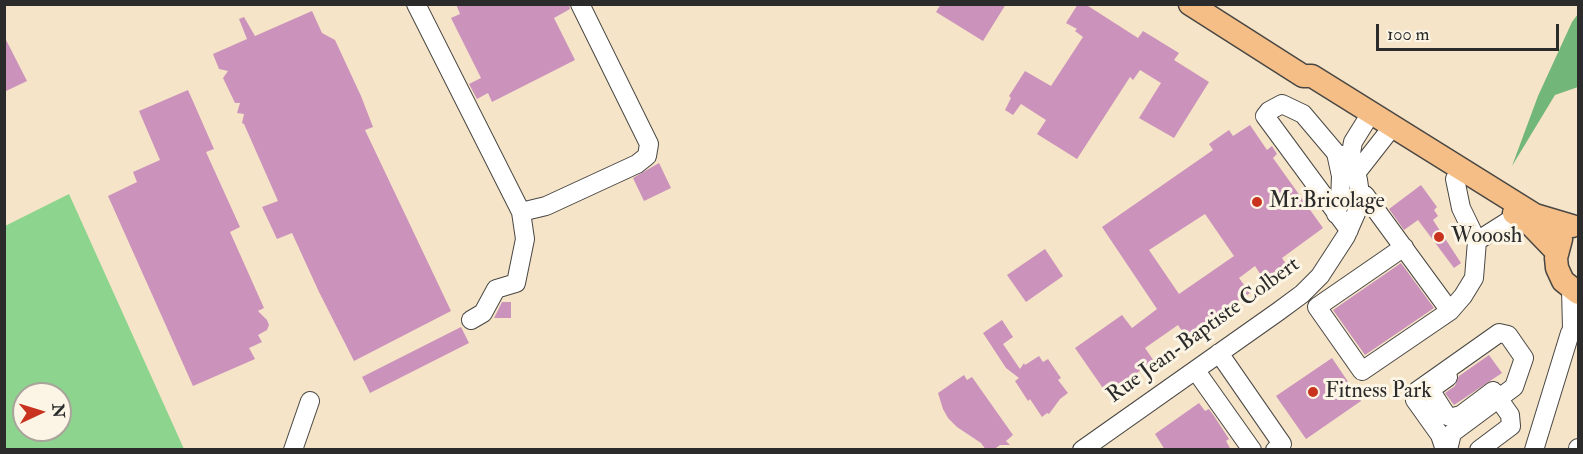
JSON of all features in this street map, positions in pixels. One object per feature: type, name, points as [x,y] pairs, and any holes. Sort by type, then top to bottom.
[{"type":"main road","points":[[1190,4],[1303,76],[1312,76],[1368,118],[1535,215],[1575,224]]},
{"type":"main road","points":[[1390,131],[1455,179],[1518,215],[1557,252]]},
{"type":"main road","points":[[1575,224],[1563,235],[1557,252],[1557,268],[1563,280],[1575,290]]},
{"type":"street","points":[[416,4],[521,212],[525,239],[516,283],[496,289],[483,313],[471,320]]},
{"type":"street","points":[[521,212],[546,206],[637,164],[647,156],[649,144],[580,4]]},
{"type":"street","points":[[1348,162],[1303,114],[1282,104],[1265,116],[1349,230]]},
{"type":"street","name":"Rue Jean-Baptiste Colbert","points":[[1082,450],[1302,294],[1320,276],[1349,230],[1357,211],[1360,194],[1348,162],[1353,142],[1368,118]]},
{"type":"street","points":[[1335,214],[1340,202],[1341,176],[1348,162],[1390,131]]},
{"type":"street","points":[[1404,247],[1317,307],[1362,371],[1450,311],[1474,278],[1477,241],[1461,208],[1455,179]]},
{"type":"street","points":[[1360,194],[1365,195],[1450,311]]},
{"type":"street","points":[[1477,241],[1518,215]]},
{"type":"street","points":[[1534,450],[1575,325],[1575,290]]},
{"type":"street","points":[[1499,333],[1508,335],[1524,358],[1514,387],[1452,433],[1446,450],[1440,435],[1415,400],[1417,391],[1499,333]]},
{"type":"street","points":[[1479,450],[1511,426],[1510,415],[1493,391],[1461,415],[1454,417],[1447,416],[1433,394],[1434,387],[1496,344],[1505,341],[1522,366]]},
{"type":"street","points":[[1219,353],[1282,444],[1275,450]]},
{"type":"street","points":[[1196,371],[1252,450]]},
{"type":"street","points":[[1219,404],[1242,387]]},
{"type":"street","points":[[293,450],[310,401]]},
{"type":"green space","points":[[1578,14],[1578,87],[1555,95],[1512,166],[1538,96],[1572,22]]},
{"type":"green space","points":[[69,194],[184,449],[5,449],[5,226]]},
{"type":"building","points":[[456,4],[569,4],[570,9],[554,18],[575,60],[492,102],[488,93],[477,99],[469,84],[481,78],[451,18],[460,14]]},
{"type":"building","points":[[941,4],[1006,4],[983,41],[936,12]]},
{"type":"building","points":[[1078,4],[1085,4],[1138,38],[1143,31],[1179,53],[1174,60],[1209,82],[1174,138],[1139,118],[1161,83],[1140,70],[1133,80],[1130,77],[1077,159],[1037,134],[1046,120],[1021,104],[1013,115],[1005,110],[1011,98],[1009,96],[1025,71],[1051,86],[1083,37],[1075,31],[1077,29],[1066,23]]},
{"type":"building","points":[[312,11],[322,33],[335,40],[361,96],[373,127],[365,130],[451,311],[354,361],[292,233],[277,239],[262,207],[278,201],[242,123],[244,114],[237,113],[240,103],[235,103],[223,78],[228,71],[219,69],[213,54],[247,39],[239,19],[244,17],[255,36]]},
{"type":"building","points":[[4,36],[27,81],[4,92]]},
{"type":"building","points":[[188,90],[214,149],[206,152],[240,227],[230,232],[264,308],[258,311],[269,325],[267,330],[258,335],[262,342],[249,348],[255,359],[193,386],[108,196],[137,182],[133,172],[160,160],[139,111]]},
{"type":"building","points":[[1250,125],[1267,150],[1272,146],[1277,154],[1273,158],[1323,228],[1282,258],[1286,264],[1264,280],[1255,266],[1239,278],[1250,293],[1186,337],[1178,325],[1145,348],[1154,361],[1107,394],[1075,348],[1122,315],[1132,328],[1157,309],[1102,227],[1213,150],[1209,144],[1229,130],[1233,136]],"holes":[[[1205,214],[1234,256],[1179,294],[1149,250]]]},
{"type":"building","points":[[659,163],[671,188],[644,201],[633,178]]},
{"type":"building","points":[[1421,185],[1437,207],[1434,210],[1438,216],[1433,220],[1461,263],[1454,268],[1418,220],[1404,230],[1389,209]]},
{"type":"building","points":[[1045,249],[1063,276],[1026,302],[1007,275]]},
{"type":"building","points":[[1401,263],[1434,308],[1365,355],[1333,310]]},
{"type":"building","points":[[502,302],[511,302],[511,318],[494,318]]},
{"type":"building","points":[[1002,320],[1013,337],[1003,344],[1020,369],[1024,363],[1025,365],[1039,356],[1043,362],[1048,359],[1061,378],[1058,380],[1068,393],[1060,399],[1049,414],[1042,417],[1030,399],[1028,401],[1015,381],[1019,378],[1006,368],[983,333]]},
{"type":"building","points":[[461,327],[469,343],[370,393],[362,377]]},
{"type":"building","points":[[1489,355],[1502,373],[1454,405],[1445,393],[1455,386],[1459,376]]},
{"type":"building","points":[[1332,358],[1361,401],[1306,439],[1276,396]]},
{"type":"building","points":[[964,375],[967,380],[972,377],[1013,435],[1006,441],[1010,445],[1000,445],[993,450],[986,450],[981,443],[948,418],[938,393]]},
{"type":"building","points":[[1199,403],[1205,411],[1209,409],[1214,416],[1229,439],[1226,441],[1231,450],[1165,450],[1155,434]]},
{"type":"place","name":"Mr.Bricolage","points":[[1257,202]]},
{"type":"place","name":"Wooosh","points":[[1439,237]]},
{"type":"place","name":"Fitness Park","points":[[1313,392]]}]
